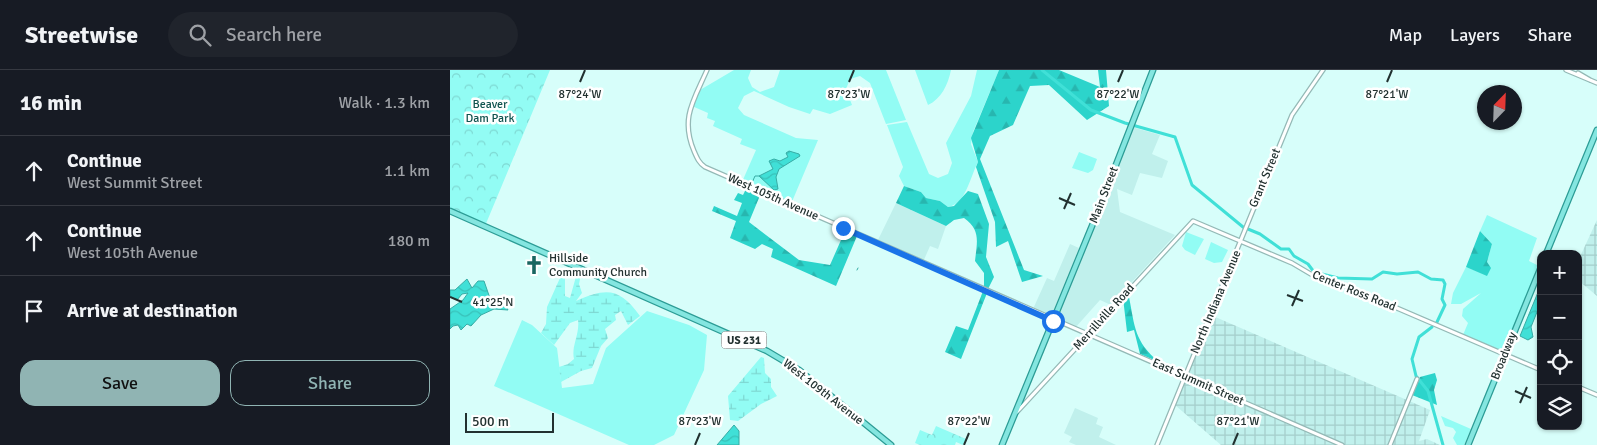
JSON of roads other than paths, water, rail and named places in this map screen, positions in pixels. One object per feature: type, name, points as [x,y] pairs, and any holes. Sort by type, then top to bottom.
[{"type":"main road","name":"Main Street","points":[[1002,445],[1100,207],[1153,70]]},
{"type":"main road","points":[[1548,250],[1597,131]]},
{"type":"main road","name":"West 109th Avenue","points":[[450,211],[767,351],[793,366],[891,445]]},
{"type":"main road","name":"Broadway","points":[[1468,445],[1537,277]]},
{"type":"street","name":"West 105th Avenue","points":[[707,70],[687,121],[690,142],[701,164],[872,241],[1053,319]]},
{"type":"street","name":"Grant Street","points":[[1242,241],[1244,229],[1292,115],[1323,70]]},
{"type":"street","points":[[1566,70],[1591,80]]},
{"type":"street","points":[[1571,70],[1597,83]]},
{"type":"street","name":"Center Ross Road","points":[[1193,221],[1292,263],[1314,276],[1334,281],[1537,368]]},
{"type":"street","name":"Merrillville Road","points":[[1015,414],[1193,221]]},
{"type":"street","points":[[1235,238],[1244,229]]},
{"type":"street","name":"North Indiana Avenue","points":[[1157,445],[1242,241]]},
{"type":"street","name":"East Summit Street","points":[[1053,319],[1342,445]]},
{"type":"street","points":[[1390,445],[1417,379]]},
{"type":"street","points":[[1582,389],[1597,395]]},
{"type":"water","points":[[789,151],[800,156],[779,169],[776,177],[778,189],[774,190],[759,176],[773,169],[769,161],[774,159],[780,161],[788,157],[786,153]]},
{"type":"water","points":[[467,279],[472,288],[478,281],[484,281],[493,307],[506,306],[508,310],[494,309],[481,315],[471,326],[467,324],[461,330],[458,325],[450,329],[450,309],[463,300],[468,293],[462,294],[457,300],[450,296],[450,290],[455,290]]},
{"type":"water","points":[[1537,295],[1537,312],[1531,327],[1533,337],[1528,340],[1520,336]]},
{"type":"water","points":[[734,425],[739,431],[739,445],[717,445]]},
{"type":"waterway","points":[[1042,70],[1091,110],[1125,123],[1175,137],[1192,185],[1243,227],[1260,234],[1281,249],[1289,249],[1294,256],[1308,264],[1314,272],[1338,278],[1372,279],[1383,272],[1397,274],[1418,272],[1431,279],[1443,280],[1445,284],[1442,299],[1445,305],[1437,322]]},
{"type":"waterway","points":[[751,185],[755,176],[759,176]]},
{"type":"waterway","points":[[750,189],[756,191]]},
{"type":"waterway","points":[[1432,327],[1419,337],[1412,359],[1416,376],[1428,391],[1443,445]]},
{"type":"place","name":"Hillside Community Church","points":[[534,265]]},
{"type":"park label","name":"Beaver Dam Park","points":[[490,111]]}]
